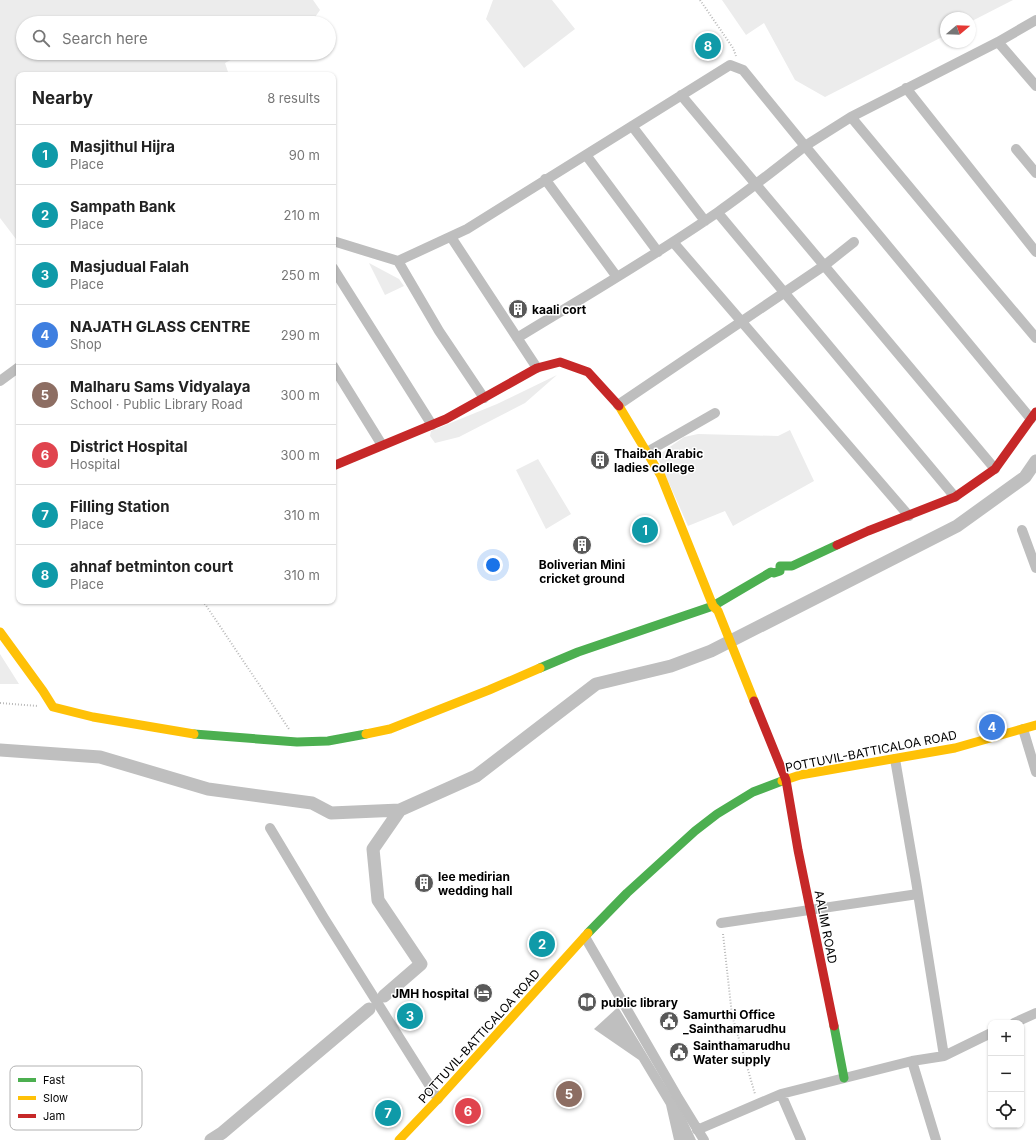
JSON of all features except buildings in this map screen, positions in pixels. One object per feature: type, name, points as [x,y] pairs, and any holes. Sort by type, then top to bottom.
[{"type":"main road","name":"AALIM ROAD","points":[[336,465],[432,425],[537,368],[560,362],[588,372],[618,405],[661,476],[786,780],[798,850],[844,1078]]},
{"type":"main road","points":[[0,632],[53,707],[93,717],[197,735],[297,742],[328,741],[390,729],[489,690],[578,652],[715,609],[771,572],[774,573],[780,571],[780,566],[792,566],[868,531],[955,497],[996,469],[1033,415]]},
{"type":"main road","name":"POTTUVIL-BATTICALOA ROAD","points":[[399,1140],[438,1100],[585,937],[627,893],[707,820],[753,792],[800,775],[955,748],[1036,725]]},
{"type":"street","points":[[517,338],[658,252],[718,213],[805,146],[851,117],[998,42],[1036,20]]},
{"type":"street","points":[[998,42],[1036,86]]},
{"type":"street","points":[[398,262],[467,229],[730,65],[742,70],[1033,415]]},
{"type":"street","points":[[906,88],[1036,252]]},
{"type":"street","points":[[682,95],[996,469]]},
{"type":"street","points":[[851,117],[1036,338]]},
{"type":"street","points":[[632,126],[705,221]]},
{"type":"street","points":[[1016,149],[1036,173]]},
{"type":"street","points":[[586,155],[658,252]]},
{"type":"street","points":[[545,179],[617,277]]},
{"type":"street","points":[[718,213],[955,497]]},
{"type":"street","points":[[451,237],[537,368]]},
{"type":"street","points":[[336,242],[398,262],[438,331],[484,398]]},
{"type":"street","points":[[674,242],[909,516]]},
{"type":"street","points":[[618,405],[825,265],[854,242]]},
{"type":"street","points":[[336,273],[432,425]]},
{"type":"street","points":[[0,381],[16,369]]},
{"type":"street","points":[[336,371],[382,445]]},
{"type":"street","points":[[647,452],[715,413]]},
{"type":"street","points":[[1022,530],[1036,568]]},
{"type":"street","points":[[1024,728],[1036,772]]},
{"type":"street","points":[[895,759],[944,1056]]},
{"type":"street","points":[[270,828],[324,918],[438,1100]]},
{"type":"street","points":[[721,923],[811,911],[918,894]]},
{"type":"street","points":[[585,937],[704,1140]]},
{"type":"street","points":[[1021,1020],[1036,1013]]},
{"type":"street","points":[[697,1130],[781,1094],[912,1061],[944,1056],[988,1034]]},
{"type":"street","points":[[912,1061],[936,1140]]},
{"type":"street","points":[[781,1094],[801,1140]]},
{"type":"path","points":[[700,0],[733,48],[742,70]]},
{"type":"path","points":[[205,604],[297,742]]},
{"type":"path","points":[[0,703],[53,707]]},
{"type":"path","points":[[721,923],[732,1015],[745,1063],[759,1104]]},
{"type":"shaded area","points":[[0,0],[313,0],[320,10],[316,16],[16,16],[16,60],[231,60],[225,63],[228,72],[16,72],[16,239],[0,218]]},
{"type":"shaded area","points":[[493,0],[552,0],[575,29],[524,68],[486,19]]},
{"type":"shaded area","points":[[722,0],[1013,0],[976,19],[976,12],[940,12],[940,38],[825,97],[795,80],[764,23],[746,35]]},
{"type":"shaded area","points":[[369,263],[399,279],[404,286],[385,295]]},
{"type":"shaded area","points":[[557,375],[525,403],[459,437],[435,443],[430,436],[431,431],[497,404]]},
{"type":"shaded area","points":[[790,430],[814,481],[733,526],[725,511],[688,526],[657,456],[684,437],[698,434],[778,436]]},
{"type":"shaded area","points":[[538,459],[571,514],[546,529],[516,470]]},
{"type":"shaded area","points":[[0,654],[19,684],[0,684]]},
{"type":"shaded area","points":[[618,1007],[686,1119],[696,1140],[674,1140],[666,1105],[639,1060],[594,1029]]},
{"type":"waterway","points":[[0,750],[100,757],[208,789],[312,803],[331,813],[400,810],[476,776],[596,684],[671,666],[711,651],[957,526],[1025,477],[1036,461]]},
{"type":"waterway","points":[[384,996],[421,964],[378,900],[373,849],[400,810]]},
{"type":"waterway","points":[[211,1140],[222,1133],[369,1009]]},
{"type":"traffic: fast","points":[[540,668],[578,652],[713,606],[771,572],[774,573],[780,571],[780,566],[792,566],[837,545]]},
{"type":"traffic: fast","points":[[194,734],[297,742],[328,741],[366,734]]},
{"type":"traffic: fast","points":[[588,933],[627,893],[695,831],[717,814],[753,792],[782,781]]},
{"type":"traffic: fast","points":[[834,1026],[844,1078]]},
{"type":"traffic: slow","points":[[619,406],[661,476],[713,606],[718,611],[754,701]]},
{"type":"traffic: slow","points":[[0,632],[53,707],[93,717],[194,734]]},
{"type":"traffic: slow","points":[[366,734],[390,729],[540,668]]},
{"type":"traffic: slow","points":[[782,781],[800,775],[955,748],[1036,725]]},
{"type":"traffic: slow","points":[[399,1140],[588,933]]},
{"type":"traffic: jam","points":[[336,465],[446,419],[537,368],[560,362],[588,372],[619,406]]},
{"type":"traffic: jam","points":[[837,545],[868,531],[955,497],[995,469],[1036,412]]},
{"type":"traffic: jam","points":[[754,701],[786,780],[798,850],[834,1026]]},
{"type":"place","name":"ahnaf betminton court","points":[[708,46]]},
{"type":"place","name":"kaali cort","points":[[518,309]]},
{"type":"place","name":"Thaibah Arabic ladies college","points":[[600,460]]},
{"type":"place","name":"Masjithul Hijra","points":[[645,530]]},
{"type":"place","name":"Boliverian Mini cricket ground","points":[[582,545]]},
{"type":"place","name":"NAJATH GLASS CENTRE","points":[[992,727]]},
{"type":"place","name":"lee medirian wedding hall","points":[[424,883]]},
{"type":"place","name":"Sampath Bank","points":[[542,944]]},
{"type":"place","name":"JMH hospital","points":[[483,993]]},
{"type":"place","name":"public library","points":[[587,1002]]},
{"type":"place","name":"Masjudual Falah","points":[[410,1016]]},
{"type":"place","name":"Samurthi Office _Sainthamarudhu","points":[[669,1021]]},
{"type":"place","name":"Sainthamarudhu Water supply","points":[[679,1052]]},
{"type":"place","name":"Malharu Sams Vidyalaya","points":[[569,1094]]},
{"type":"place","name":"District Hospital","points":[[468,1111]]},
{"type":"place","name":"Filling Station","points":[[388,1113]]}]
